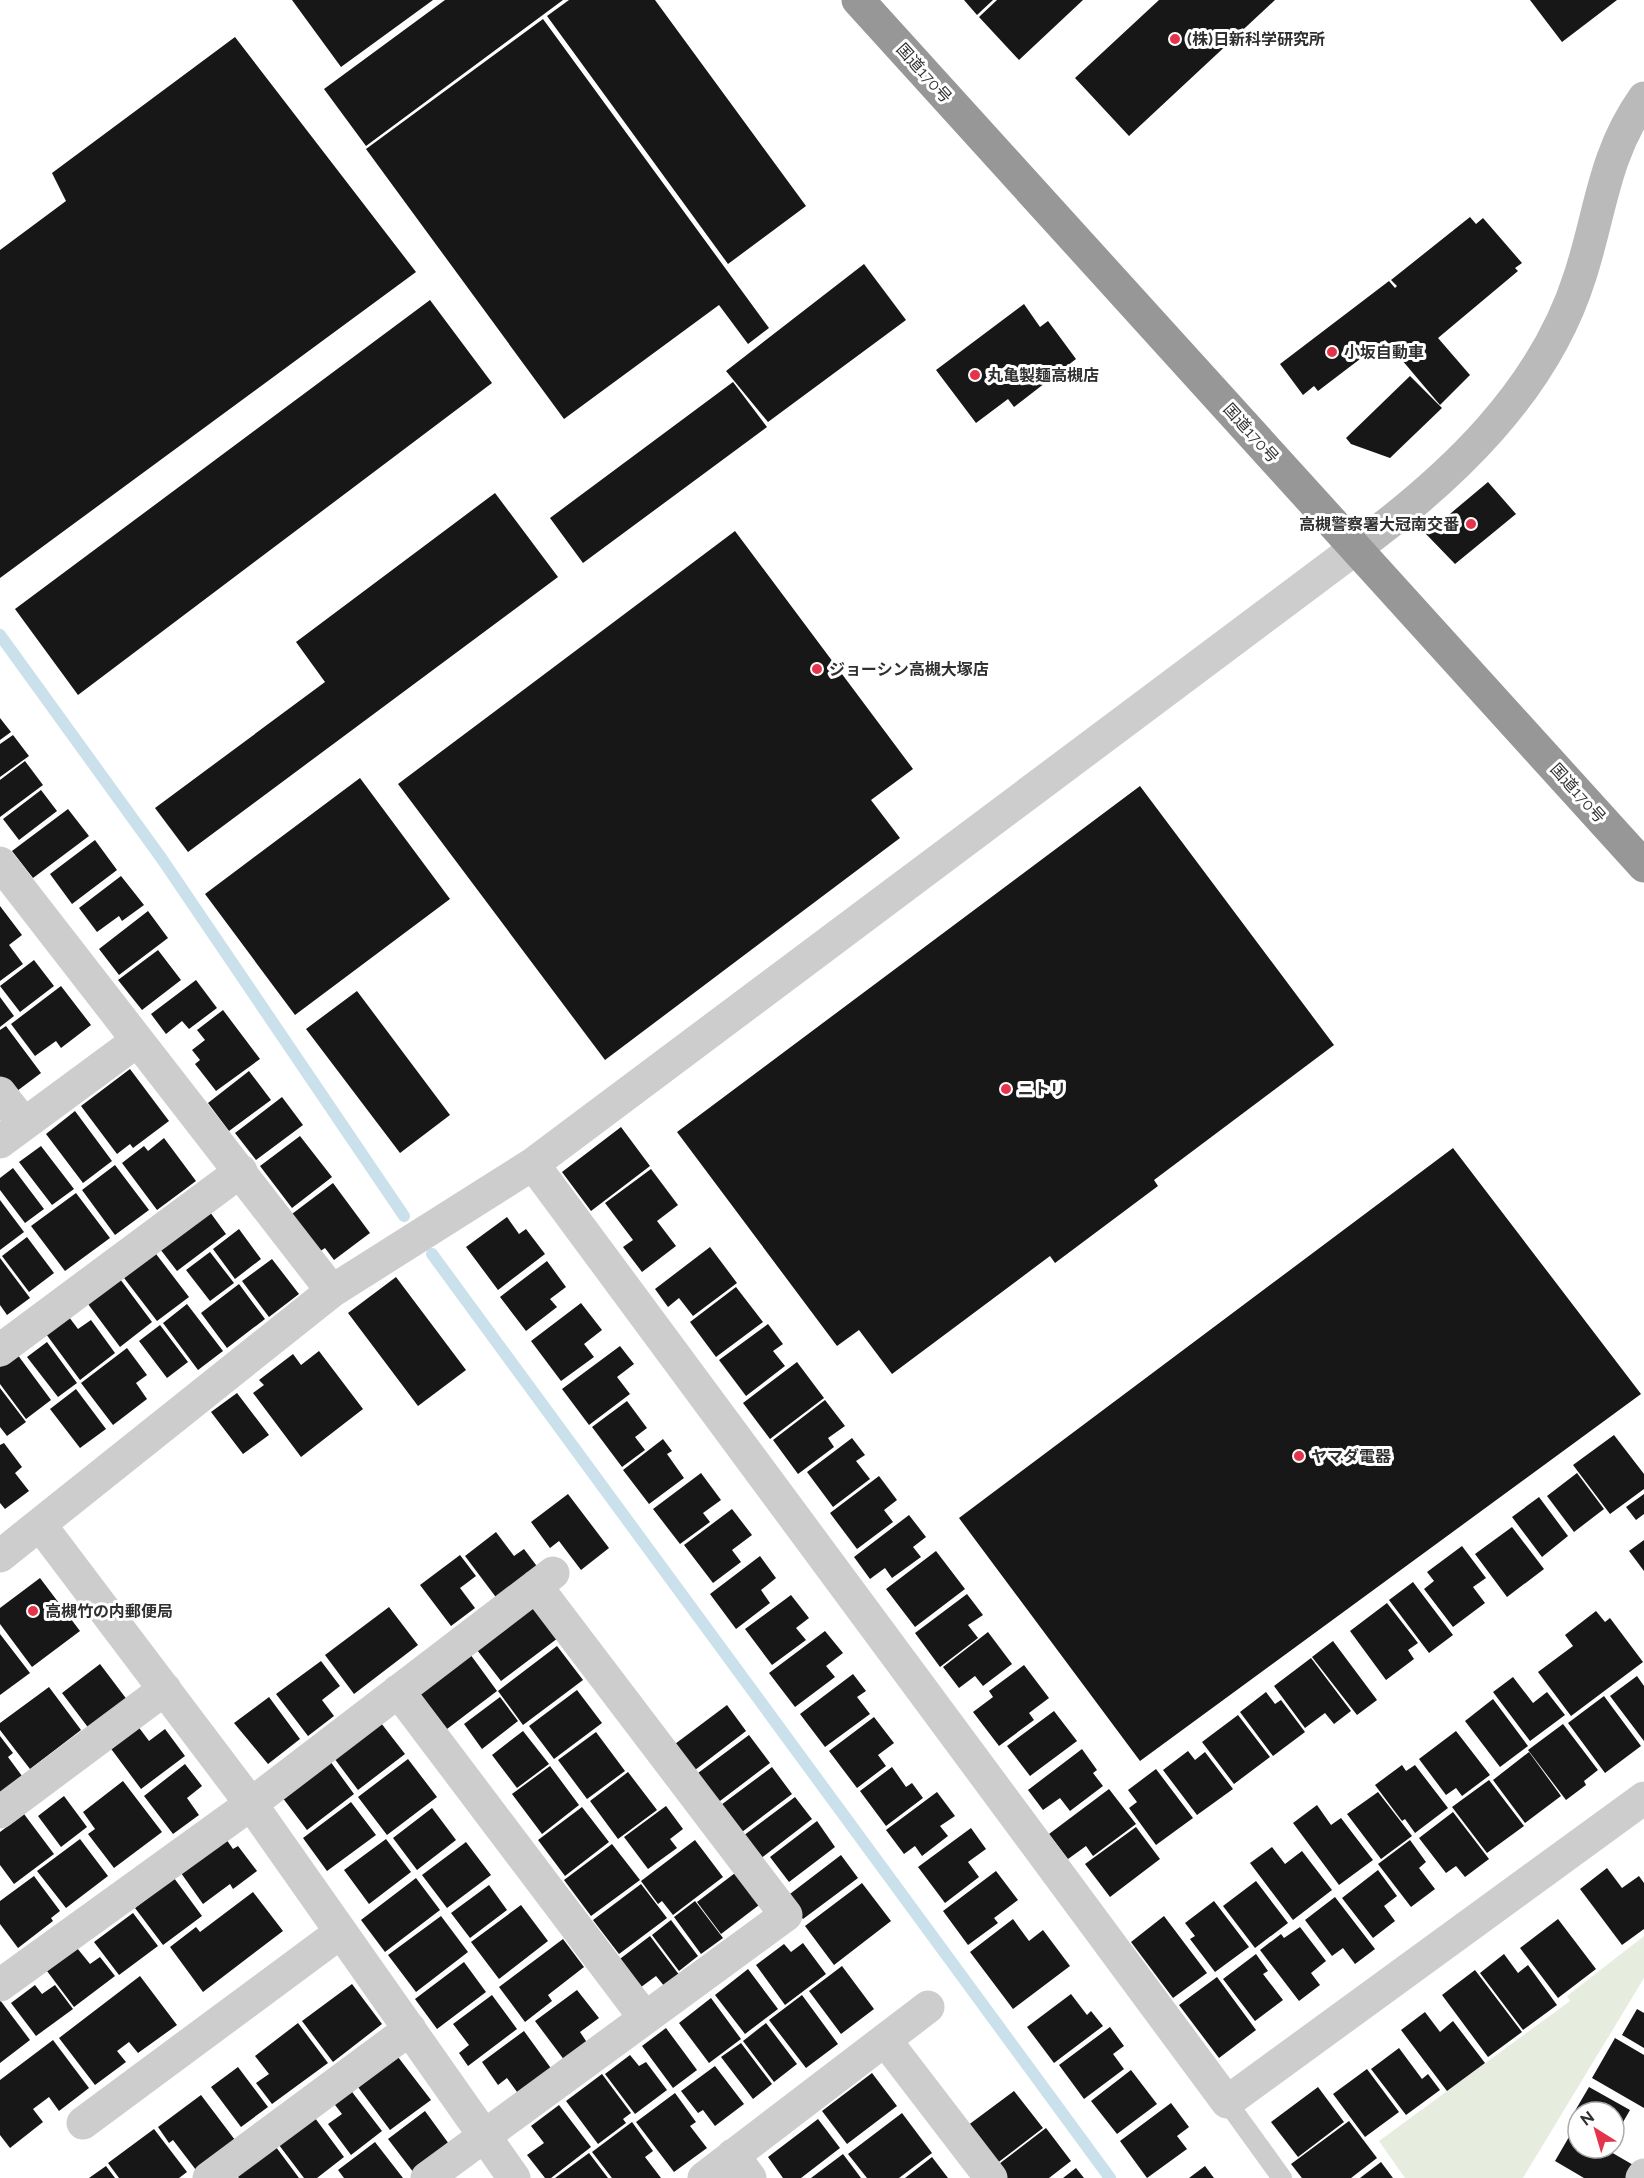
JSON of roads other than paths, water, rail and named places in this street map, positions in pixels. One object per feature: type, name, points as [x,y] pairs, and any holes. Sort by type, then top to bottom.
[{"type":"highway","name":"国道170号","points":[[858,0],[1644,866]]},
{"type":"street","points":[[0,1556],[41,1526],[332,1291],[533,1164],[1403,514],[1487,432],[1510,406],[1543,360],[1568,309],[1580,276],[1608,166],[1626,123],[1644,98]]},
{"type":"street","points":[[0,863],[332,1291]]},
{"type":"street","points":[[0,1093],[12,1133],[137,1041]]},
{"type":"street","points":[[533,1164],[1227,2102],[1644,1798]]},
{"type":"street","points":[[0,1350],[241,1171]]},
{"type":"street","points":[[41,1526],[251,1804],[514,2178]]},
{"type":"street","points":[[0,1985],[251,1804],[545,1579],[786,1915],[427,2178]]},
{"type":"street","points":[[0,1812],[165,1689]]},
{"type":"street","points":[[398,1691],[645,2018]]},
{"type":"street","points":[[83,2123],[341,1932]]},
{"type":"street","points":[[704,2178],[742,2167],[885,2040],[927,2007]]},
{"type":"street","points":[[209,2178],[410,2029]]},
{"type":"street","points":[[885,2040],[991,2178]]},
{"type":"lane","points":[[1227,2102],[1282,2178]]},
{"type":"waterway","points":[[0,635],[162,859],[404,1216]]},
{"type":"waterway","points":[[432,1254],[1110,2178]]},
{"type":"place","name":"(株)日新科学研究所","points":[[1175,39]]},
{"type":"place","name":"小坂自動車","points":[[1332,352]]},
{"type":"place","name":"丸亀製麺高槻店","points":[[975,375]]},
{"type":"place","name":"高槻警察署大冠南交番","points":[[1471,524]]},
{"type":"place","name":"ジョーシン高槻大塚店","points":[[817,669]]},
{"type":"place","name":"ニトリ","points":[[1006,1089]]},
{"type":"place","name":"ヤマダ電器","points":[[1299,1456]]},
{"type":"place","name":"高槻竹の内郵便局","points":[[33,1611]]}]
